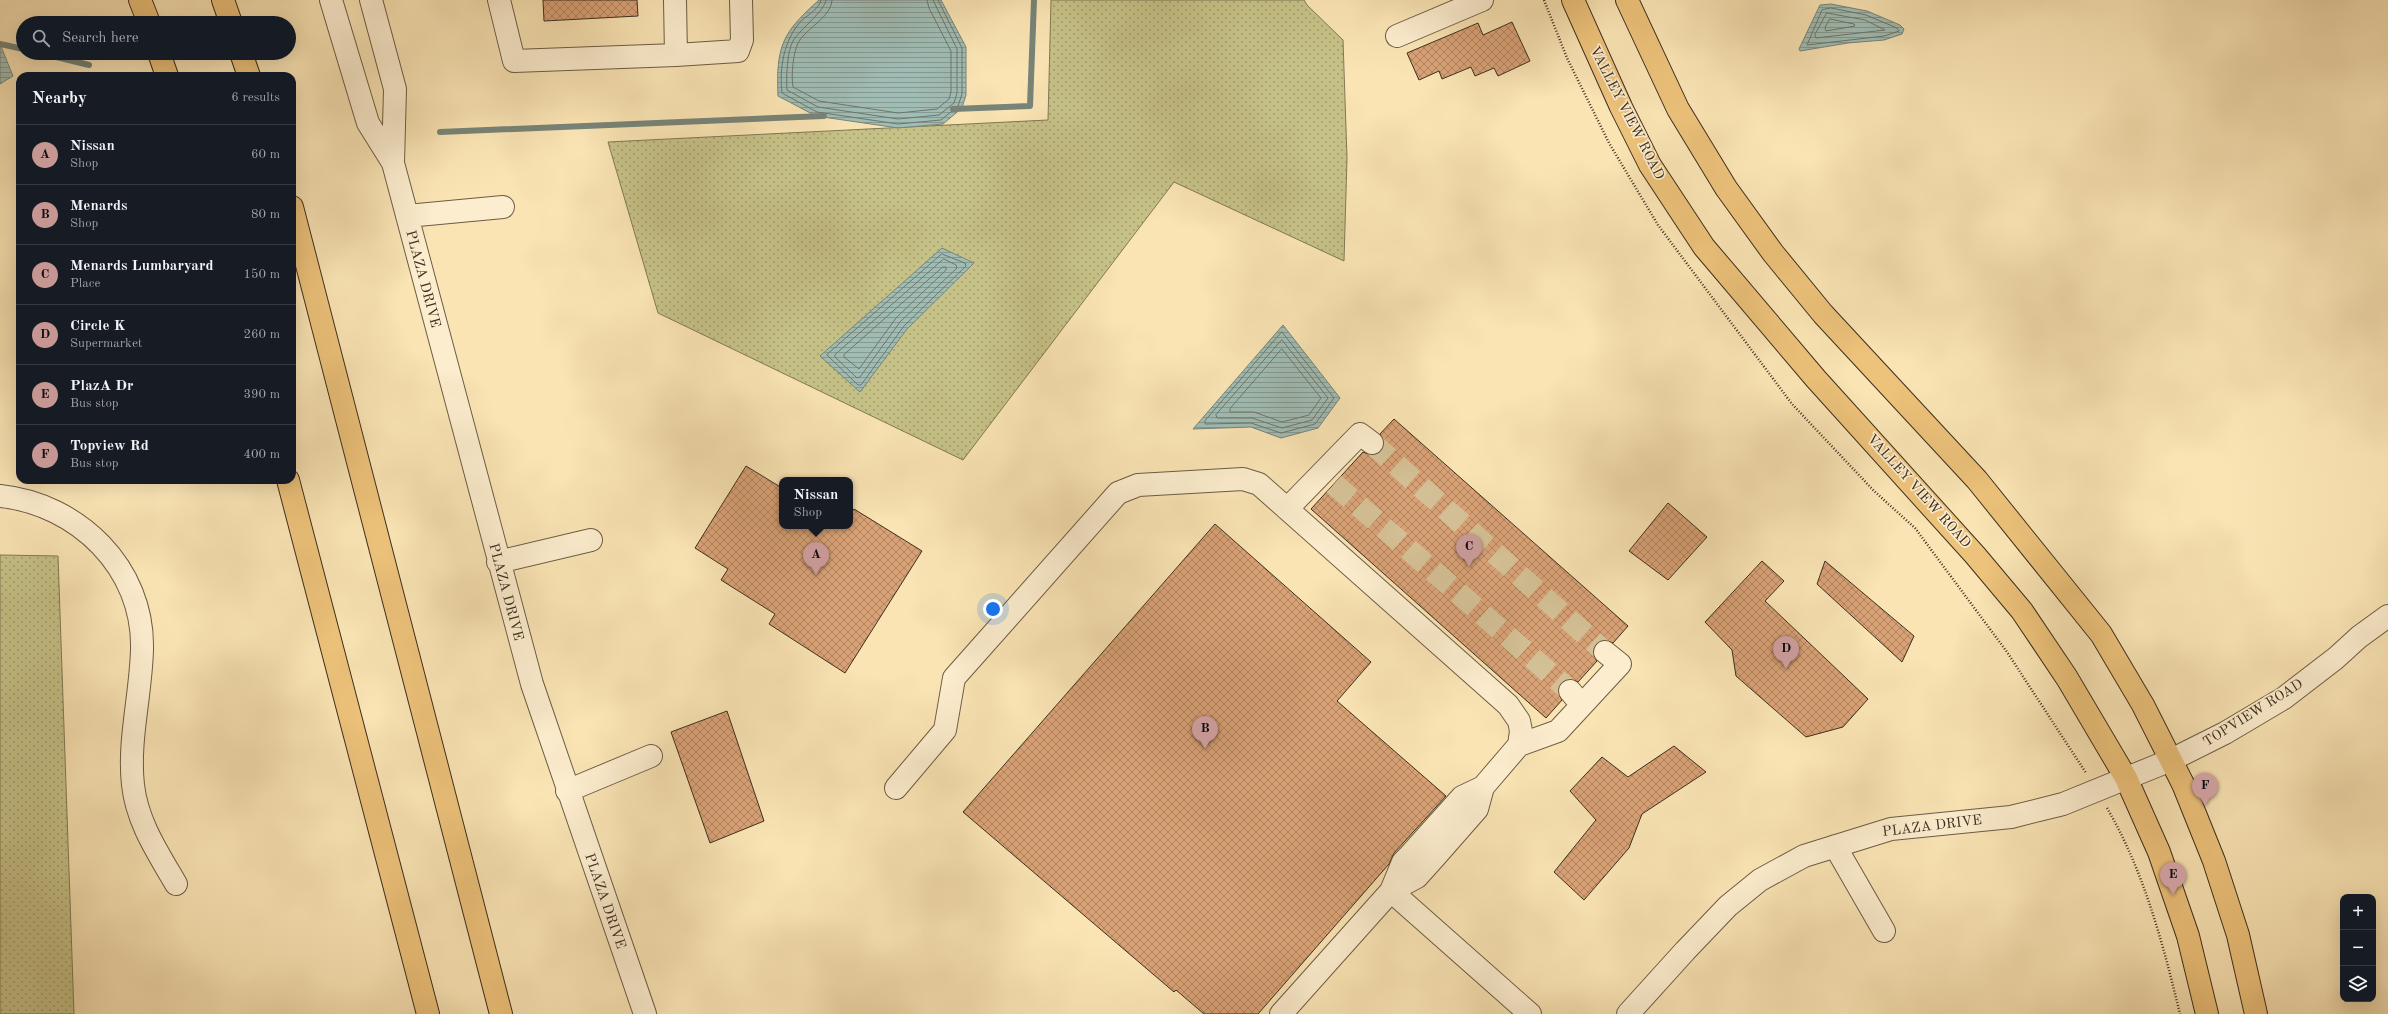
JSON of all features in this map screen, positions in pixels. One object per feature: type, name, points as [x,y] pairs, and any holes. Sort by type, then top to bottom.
[{"type":"main road","points":[[140,0],[146,16]]},
{"type":"main road","points":[[223,0],[229,16]]},
{"type":"main road","name":"VALLEY VIEW ROAD","points":[[1573,0],[1621,107],[1650,165],[1704,247],[1760,315],[1976,555],[2022,612],[2092,718],[2126,778],[2162,859],[2188,936],[2207,1014]]},
{"type":"main road","points":[[1627,0],[1678,109],[1726,188],[1768,247],[1823,314],[1977,480],[2101,634],[2143,705],[2171,760],[2216,868],[2238,935],[2256,1014]]},
{"type":"main road","points":[[161,60],[166,72]]},
{"type":"main road","points":[[243,60],[248,72]]},
{"type":"main road","points":[[296,222],[480,926],[501,1014]]},
{"type":"main road","points":[[289,484],[428,1014]]},
{"type":"main road","points":[[480,926],[508,1014]]},
{"type":"main road","points":[[409,943],[417,1014]]},
{"type":"street","name":"PLAZA DRIVE","points":[[331,0],[368,123],[393,164],[498,562],[532,684],[567,791],[645,1014]]},
{"type":"street","name":"PLAZA DRIVE","points":[[371,0],[395,89],[393,164]]},
{"type":"street","points":[[499,0],[514,61],[676,55],[738,51],[742,40],[741,0]]},
{"type":"street","points":[[675,0],[676,55]]},
{"type":"street","points":[[1397,36],[1482,0]]},
{"type":"street","points":[[407,216],[503,207]]},
{"type":"street","points":[[1287,509],[1328,479],[1360,434],[1372,443]]},
{"type":"street","points":[[896,788],[946,730],[954,678],[1118,493],[1138,485],[1243,479],[1259,484],[1508,705],[1519,721],[1521,731],[1519,745]]},
{"type":"street","points":[[0,496],[21,499],[48,508],[79,524],[108,551],[127,582],[139,614],[142,649],[131,754],[133,786],[144,827],[176,884]]},
{"type":"street","points":[[498,562],[591,540]]},
{"type":"street","name":"TOPVIEW ROAD","points":[[2126,778],[2171,760],[2225,733],[2284,698],[2336,658],[2359,637],[2388,616]]},
{"type":"street","points":[[1281,1014],[1391,892],[1417,877],[1431,862],[1476,809],[1483,787],[1519,745],[1558,731],[1576,698],[1620,664],[1605,652]]},
{"type":"street","points":[[567,791],[651,756]]},
{"type":"street","name":"PLAZA DRIVE","points":[[1628,1014],[1690,945],[1728,906],[1755,884],[1804,856],[1891,829],[2010,817],[2063,804],[2126,778]]},
{"type":"street","points":[[1835,846],[1884,931]]},
{"type":"street","points":[[1391,892],[1530,1014]]},
{"type":"path","points":[[1544,0],[1567,58],[1609,143],[1658,225],[1792,404],[1874,491],[1915,528],[2007,652],[2097,789],[2116,823],[2142,884],[2166,959],[2180,1014]]},
{"type":"shaded area","points":[[1051,0],[1304,0],[1307,5],[1343,40],[1347,158],[1344,261],[1174,182],[963,460],[658,313],[608,142],[1048,120]]},
{"type":"shaded area","points":[[0,555],[58,556],[74,1014],[0,1014]]},
{"type":"water","points":[[819,0],[941,0],[966,47],[966,95],[962,108],[943,124],[898,128],[816,116],[778,96],[778,65],[780,52],[784,42],[789,32],[797,22]]},
{"type":"water","points":[[1831,4],[1867,11],[1900,25],[1904,29],[1902,34],[1884,40],[1848,43],[1800,51],[1799,49],[1820,5]]},
{"type":"water","points":[[0,44],[13,76],[0,84]]},
{"type":"water","points":[[942,248],[974,263],[907,329],[860,392],[820,356]]},
{"type":"water","points":[[1283,325],[1340,398],[1318,428],[1281,438],[1251,427],[1193,429]]},
{"type":"building","points":[[543,0],[637,0],[638,16],[544,21]]},
{"type":"building","points":[[1512,22],[1530,61],[1498,76],[1494,68],[1475,76],[1471,67],[1442,79],[1439,71],[1419,80],[1407,53],[1478,23],[1483,35]]},
{"type":"building","points":[[1394,419],[1628,626],[1613,643],[1606,640],[1596,644],[1593,651],[1597,661],[1578,682],[1568,679],[1562,682],[1558,693],[1562,700],[1546,718],[1311,509],[1363,452],[1371,455],[1382,451],[1384,444],[1380,434]]},
{"type":"building","points":[[746,466],[779,486],[779,529],[853,529],[854,509],[922,551],[845,673],[769,624],[775,614],[721,580],[728,569],[695,548]]},
{"type":"building","points":[[1668,503],[1707,537],[1668,580],[1629,551]]},
{"type":"building","points":[[1215,524],[1371,662],[1337,701],[1446,796],[1394,853],[1389,864],[1258,1014],[1204,1014],[1176,990],[1174,992],[963,812]]},
{"type":"building","points":[[1762,561],[1784,581],[1765,601],[1868,699],[1843,727],[1806,737],[1736,676],[1732,650],[1705,622]]},
{"type":"building","points":[[1825,561],[1914,636],[1902,662],[1817,584]]},
{"type":"building","points":[[727,711],[764,821],[710,843],[671,732]]},
{"type":"building","points":[[1674,746],[1706,772],[1642,814],[1629,848],[1584,900],[1554,872],[1596,820],[1570,791],[1602,757],[1628,777]]},
{"type":"waterway","points":[[953,109],[1030,106],[1034,0]]},
{"type":"waterway","points":[[0,44],[16,47]]},
{"type":"waterway","points":[[69,60],[89,65]]},
{"type":"waterway","points":[[440,132],[824,116]]},
{"type":"tunnel","points":[[1372,443],[1605,652]]},
{"type":"tunnel","points":[[1334,484],[1570,691]]},
{"type":"place","name":"Menards Lumbaryard","points":[[1469,567]]},
{"type":"place","name":"Nissan","points":[[816,575]]},
{"type":"place","name":"Circle K","points":[[1786,669]]},
{"type":"place","name":"Menards","points":[[1205,749]]},
{"type":"place","name":"Topview Rd","points":[[2205,806]]},
{"type":"place","name":"PlazA Dr","points":[[2173,895]]}]
